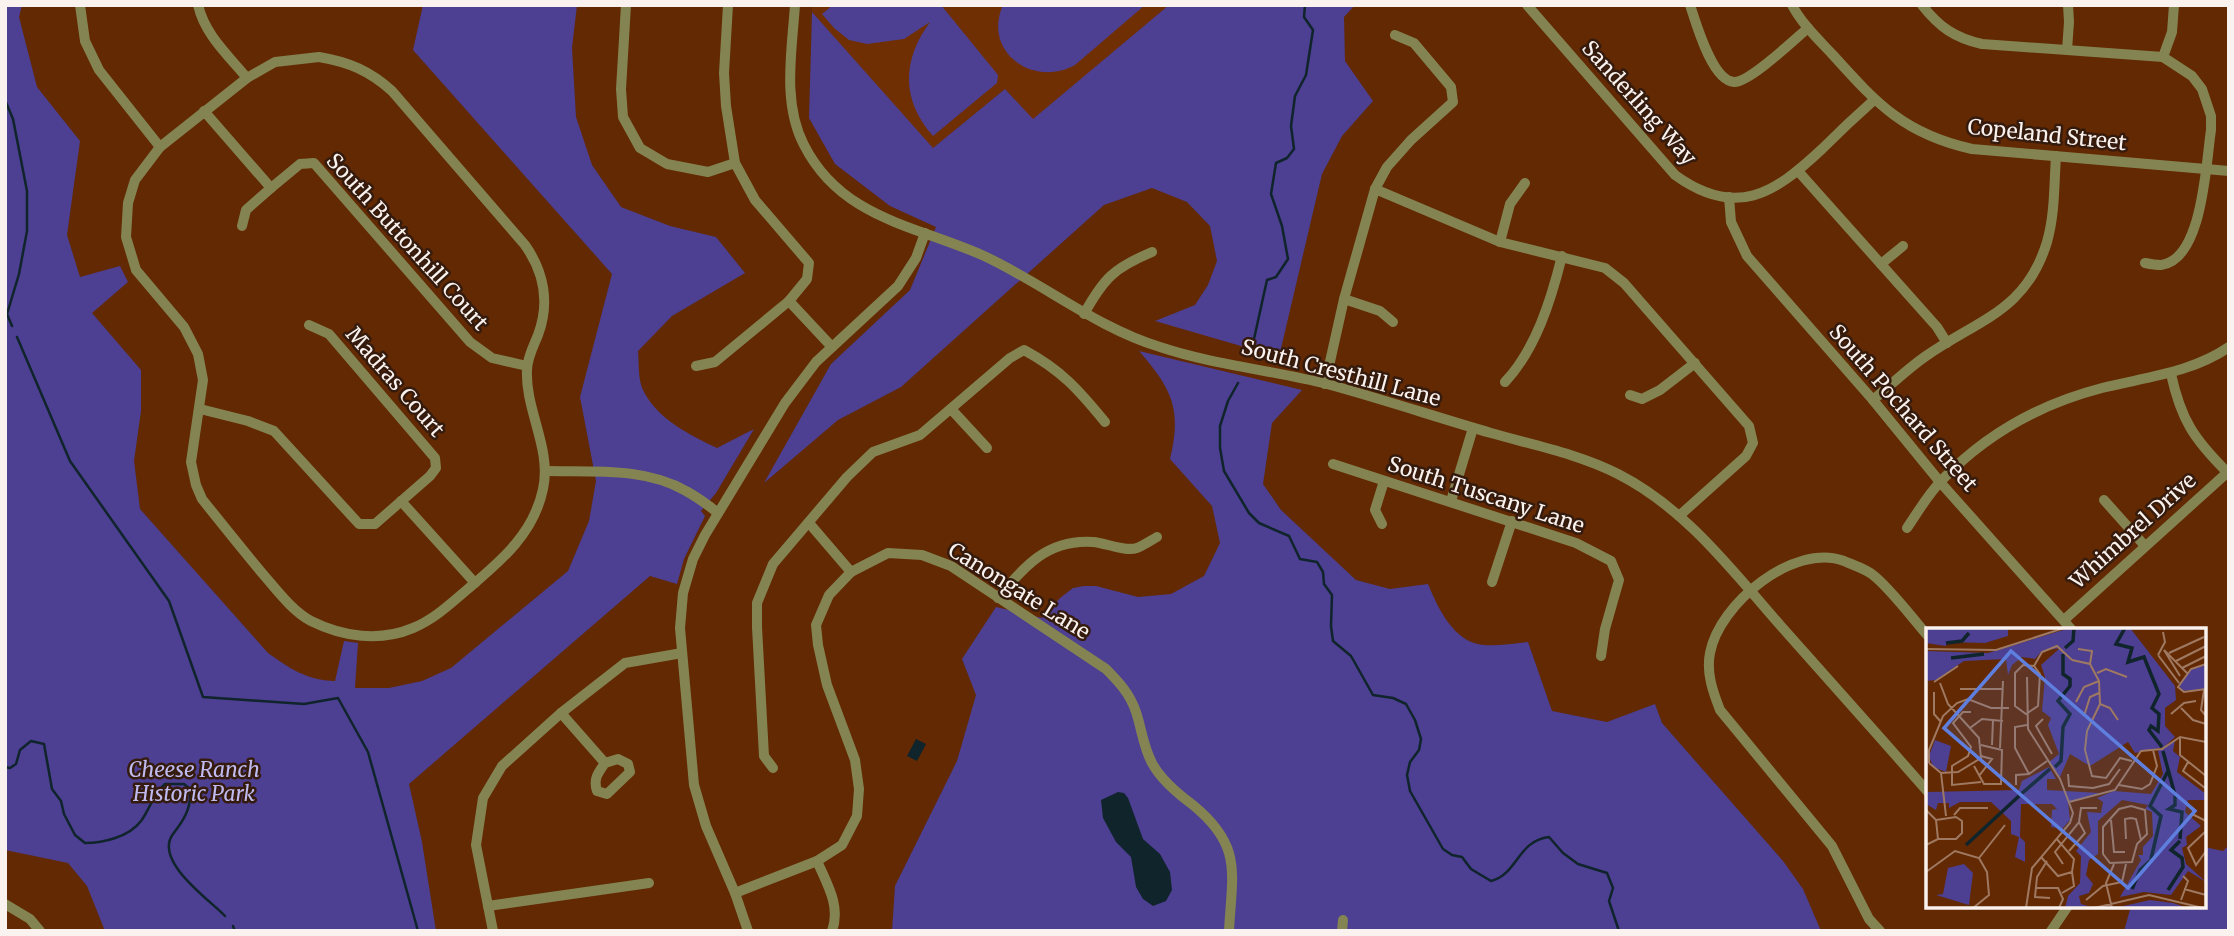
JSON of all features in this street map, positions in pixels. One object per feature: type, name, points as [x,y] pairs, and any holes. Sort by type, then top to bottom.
[{"type":"street","points":[[80,5],[85,41],[99,70],[160,148]]},
{"type":"street","points":[[198,5],[201,18],[214,40],[247,78]]},
{"type":"street","points":[[626,5],[621,89],[623,117],[640,148],[667,164],[708,172],[735,163]]},
{"type":"street","points":[[696,366],[715,362],[789,301],[807,279],[809,263],[755,200],[735,163],[724,73],[728,5]]},
{"type":"street","name":"South Cresthill Lane","points":[[795,5],[791,99],[793,116],[804,145],[834,186],[848,198],[882,218],[1000,264],[1084,314],[1160,348],[1325,384],[1608,469],[1654,495],[1719,555],[1926,790]]},
{"type":"street","name":"Sanderling Way","points":[[1527,5],[1675,175],[1703,192],[1744,198],[1777,187],[1798,171],[1874,100]]},
{"type":"street","points":[[1690,5],[1703,43],[1716,67],[1726,79],[1735,82],[1744,80],[1808,28]]},
{"type":"street","name":"Copeland Street","points":[[1792,5],[1808,28],[1874,100],[1913,129],[1954,145],[1972,149],[2229,171]]},
{"type":"street","points":[[1922,5],[1934,21],[1963,40],[1982,44],[2163,57],[2192,76],[2208,102],[2211,130],[2197,224],[2190,242],[2182,252],[2163,265],[2145,263]]},
{"type":"street","points":[[2067,50],[2068,5]]},
{"type":"street","points":[[2163,57],[2172,32],[2174,5]]},
{"type":"street","points":[[1325,384],[1344,299],[1375,189],[1387,167],[1411,139],[1452,102],[1451,87],[1414,43],[1395,35]]},
{"type":"street","points":[[319,57],[357,66],[370,73],[392,92],[533,256],[543,283],[544,312],[527,366],[527,391],[546,471],[540,500],[530,527],[508,554],[433,618],[393,634],[353,636],[310,621],[284,598],[202,499],[191,462],[203,380],[198,354],[184,327],[136,271],[126,237],[128,203],[135,180],[160,148],[247,78],[275,62],[319,57]]},
{"type":"street","points":[[204,111],[271,188]]},
{"type":"street","points":[[1873,400],[1925,357],[2003,309],[2024,288],[2034,274],[2047,240],[2056,156]]},
{"type":"street","name":"South Buttonhill Court","points":[[242,226],[246,210],[271,188],[300,164],[314,163],[470,342],[492,358],[527,366]]},
{"type":"street","points":[[1798,171],[1937,327],[1947,343]]},
{"type":"street","points":[[1500,242],[1510,204],[1525,183]]},
{"type":"street","points":[[1375,189],[1500,242],[1605,268],[1623,284],[1749,426],[1753,443],[1746,456],[1679,516]]},
{"type":"street","name":"South Pochard Street","points":[[1729,197],[1731,222],[1747,256],[1873,400],[1940,482],[2070,628]]},
{"type":"street","points":[[748,931],[706,826],[694,785],[680,628],[683,593],[693,559],[785,403],[802,378],[898,286],[916,258],[925,233]]},
{"type":"street","points":[[1881,264],[1903,246]]},
{"type":"street","points":[[1084,314],[1100,285],[1124,264],[1152,252]]},
{"type":"street","points":[[1505,382],[1520,367],[1551,299],[1562,256]]},
{"type":"street","points":[[1344,299],[1380,311],[1392,322]]},
{"type":"street","points":[[789,301],[832,347]]},
{"type":"street","name":"Madras Court","points":[[309,325],[329,334],[435,458],[436,468],[401,501]]},
{"type":"street","points":[[1907,528],[1940,482],[1976,448],[2030,413],[2100,389],[2171,374],[2229,346]]},
{"type":"street","points":[[772,768],[764,756],[757,603],[773,564],[847,477],[873,452],[920,435],[1010,358],[1024,350],[1049,364],[1074,385],[1104,422]]},
{"type":"street","points":[[1630,396],[1642,399],[1660,390],[1695,363]]},
{"type":"street","points":[[2171,374],[2176,398],[2187,424],[2201,446],[2228,471]]},
{"type":"street","points":[[200,409],[248,421],[274,431],[359,524],[375,524],[401,501],[475,583]]},
{"type":"street","points":[[951,410],[987,448]]},
{"type":"street","points":[[1451,501],[1473,428]]},
{"type":"street","name":"South Tuscany Lane","points":[[1333,464],[1576,543],[1611,561],[1619,580],[1605,629],[1601,656]]},
{"type":"street","points":[[546,471],[643,475],[684,489],[718,513]]},
{"type":"street","name":"Whimbrel Drive","points":[[2064,620],[2228,471]]},
{"type":"street","points":[[1382,524],[1375,510],[1384,481]]},
{"type":"street","points":[[2104,500],[2145,546]]},
{"type":"street","points":[[1492,582],[1512,521]]},
{"type":"street","points":[[809,523],[851,572]]},
{"type":"street","points":[[998,598],[1028,564],[1049,550],[1071,543],[1094,542],[1134,549],[1157,537]]},
{"type":"street","name":"Canongate Lane","points":[[735,893],[817,861],[842,845],[857,816],[859,789],[855,760],[827,685],[816,625],[829,595],[851,572],[888,553],[922,555],[951,566],[1106,669],[1128,694],[1137,713],[1142,742],[1153,766],[1177,793],[1211,820],[1224,838],[1233,872],[1230,931]]},
{"type":"street","points":[[1880,931],[1869,919],[1832,846],[1720,710],[1710,684],[1710,652],[1726,617],[1750,590],[1778,570],[1804,558],[1841,560],[1873,575],[1926,634]]},
{"type":"street","points":[[818,645],[831,645]]},
{"type":"street","points":[[493,931],[476,845],[483,798],[502,766],[561,713],[625,663],[682,653]]},
{"type":"street","points":[[561,713],[606,763]]},
{"type":"street","points":[[817,861],[834,899],[835,921],[832,931]]},
{"type":"street","points":[[488,906],[649,883]]},
{"type":"street","points":[[5,904],[30,919],[40,931]]},
{"type":"street","points":[[2050,931],[2067,908]]},
{"type":"shaded area","points":[[812,5],[1169,5],[1033,120],[1005,89],[932,149],[812,12]]},
{"type":"green space","name":"Cheese Ranch Historic Park","points":[[5,5],[22,5],[19,17],[37,87],[80,141],[67,235],[80,277],[120,266],[128,282],[92,313],[141,370],[141,411],[134,461],[140,509],[268,653],[307,676],[335,681],[344,641],[358,643],[355,688],[389,688],[422,681],[451,668],[568,571],[589,521],[596,481],[580,397],[612,274],[413,50],[423,5],[577,5],[572,48],[576,117],[592,165],[621,207],[670,226],[716,237],[745,273],[672,316],[638,351],[639,376],[643,390],[665,418],[675,425],[717,448],[754,429],[716,493],[701,511],[705,516],[684,559],[677,584],[650,576],[409,784],[422,842],[436,931],[105,931],[87,886],[68,863],[5,850]]},
{"type":"green space","points":[[833,5],[941,5],[998,75],[997,83],[933,136],[915,108],[909,80],[914,51],[930,22],[904,39],[867,44],[849,40],[834,28],[822,14]]},
{"type":"green space","points":[[1003,5],[1145,5],[1075,65],[1059,71],[1043,72],[1028,69],[1005,51],[999,37],[998,22]]},
{"type":"green space","points":[[1169,5],[1355,5],[1344,17],[1345,61],[1373,101],[1342,136],[1322,174],[1279,357],[1155,321],[1195,305],[1208,285],[1217,261],[1210,226],[1187,202],[1152,188],[1104,205],[901,387],[838,420],[764,483],[831,364],[910,290],[936,227],[890,206],[835,164],[809,118],[812,12],[933,148],[1005,89],[1033,119]]},
{"type":"green space","points":[[1139,351],[1302,390],[1272,423],[1263,484],[1281,510],[1356,580],[1390,589],[1428,584],[1448,623],[1473,643],[1501,645],[1528,642],[1552,711],[1607,722],[1655,704],[1662,723],[1783,861],[1803,889],[1821,931],[892,931],[895,886],[957,761],[976,695],[962,659],[996,607],[1042,618],[1073,588],[1084,586],[1096,586],[1138,597],[1171,594],[1204,576],[1220,543],[1212,506],[1170,459],[1175,426],[1171,400],[1159,377]]},
{"type":"green space","points":[[2229,845],[2229,931],[2124,931],[2130,908],[2206,908],[2206,847],[2223,851]]},
{"type":"water","points":[[916,739],[926,744],[917,761],[907,756]]},
{"type":"water","points":[[1118,792],[1124,793],[1128,798],[1143,839],[1160,854],[1170,872],[1172,890],[1166,901],[1153,906],[1143,899],[1136,887],[1131,857],[1116,842],[1103,818],[1101,800]]},
{"type":"waterway","points":[[1252,348],[1267,280],[1276,277],[1288,259],[1282,226],[1271,194],[1276,163],[1287,158],[1294,149],[1291,126],[1295,96],[1306,75],[1313,30],[1304,17],[1305,5]]},
{"type":"waterway","points":[[5,100],[13,119],[27,191],[27,231],[19,274],[7,314],[12,326]]},
{"type":"waterway","points":[[17,337],[70,461],[169,601],[203,697],[304,704],[338,698],[368,752],[418,931]]},
{"type":"waterway","points":[[1238,383],[1228,401],[1220,426],[1224,471],[1249,513],[1259,523],[1289,536],[1300,559],[1317,562],[1323,572],[1324,584],[1332,595],[1333,641],[1351,656],[1373,695],[1393,698],[1406,704],[1421,739],[1419,750],[1410,762],[1407,775],[1410,791],[1443,849],[1462,857],[1471,869],[1491,881],[1507,872],[1530,845],[1549,837],[1563,853],[1578,864],[1607,873],[1613,888],[1609,901],[1619,931]]},
{"type":"waterway","points":[[5,767],[10,768],[16,764],[20,750],[31,741],[44,744],[52,789],[61,801],[64,814],[75,835],[85,843],[100,842],[130,831],[141,821],[157,792],[165,784],[184,784],[190,789],[190,802],[169,845],[171,856],[186,879],[225,916]]},
{"type":"waterway","points":[[233,926],[235,931]]}]
